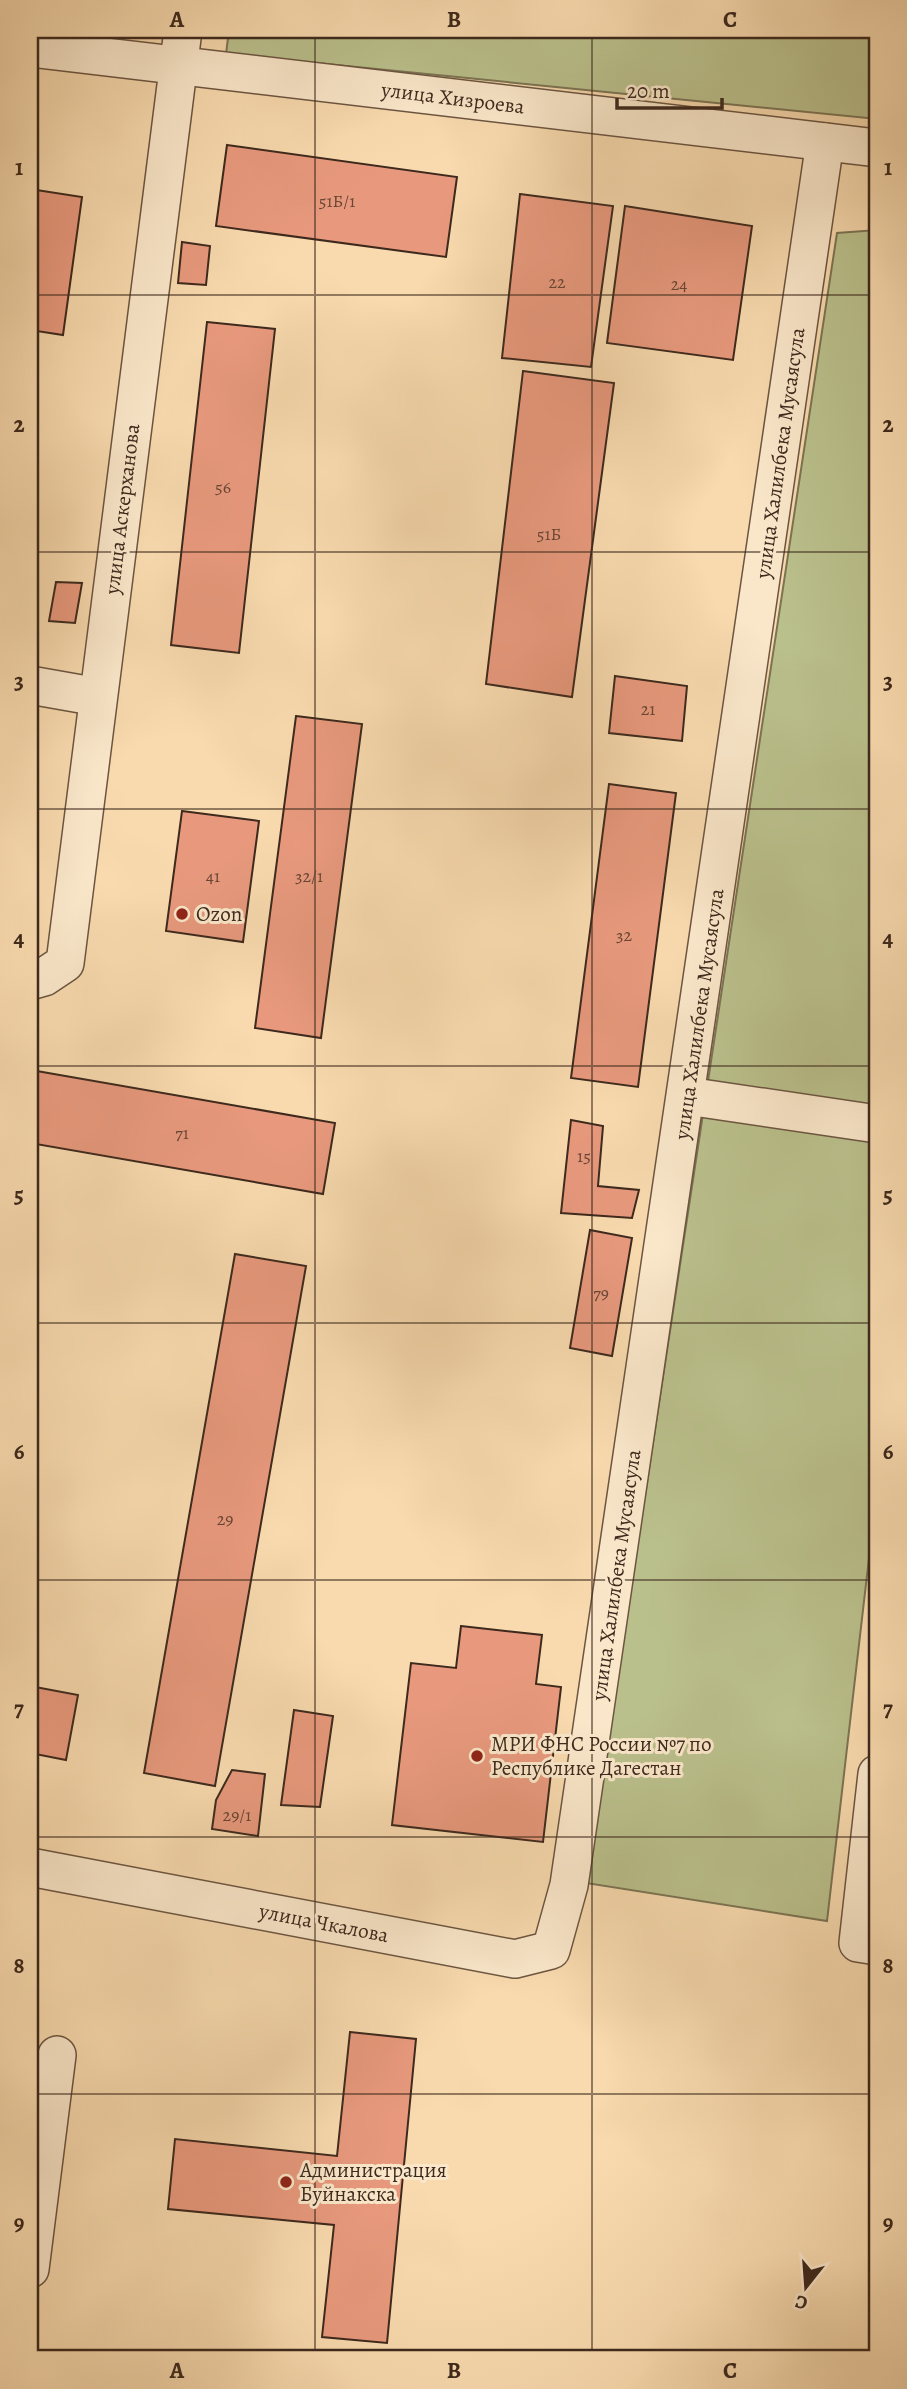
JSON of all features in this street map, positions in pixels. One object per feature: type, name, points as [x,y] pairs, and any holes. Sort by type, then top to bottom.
[{"type":"street","name":"улица Аскерханова","points":[[37,979],[65,963],[183,30]]},
{"type":"street","name":"улица Хизроева","points":[[30,48],[877,148]]},
{"type":"street","name":"улица Халилбека Мусаясула","points":[[569,1885],[825,142]]},
{"type":"street","points":[[30,685],[98,697]]},
{"type":"street","points":[[687,1096],[877,1124]]},
{"type":"street","points":[[867,1945],[877,1774]]},
{"type":"street","name":"улица Чкалова","points":[[30,1867],[515,1959],[551,1950],[569,1885]]},
{"type":"street","points":[[30,2269],[57,2055]]},
{"type":"green space","points":[[229,30],[877,30],[877,119],[226,54]]},
{"type":"green space","points":[[877,230],[877,1489],[827,1921],[586,1883],[837,233]]},
{"type":"building","points":[[227,145],[457,177],[446,257],[216,226]]},
{"type":"building","points":[[30,189],[82,197],[63,335],[30,330]]},
{"type":"building","points":[[520,194],[613,206],[591,367],[502,358]]},
{"type":"building","points":[[625,206],[752,226],[733,360],[607,343]]},
{"type":"building","points":[[182,242],[210,246],[206,285],[178,283]]},
{"type":"building","points":[[207,322],[275,329],[239,653],[171,645]]},
{"type":"building","points":[[523,371],[614,383],[572,697],[486,684]]},
{"type":"building","points":[[56,582],[82,583],[75,623],[49,621]]},
{"type":"building","points":[[615,676],[687,686],[682,741],[609,733]]},
{"type":"building","points":[[296,716],[362,724],[321,1038],[255,1028]]},
{"type":"building","points":[[609,784],[676,793],[638,1087],[571,1078]]},
{"type":"building","points":[[182,811],[259,821],[243,942],[166,931]]},
{"type":"building","points":[[31,1070],[335,1123],[323,1194],[30,1143]]},
{"type":"building","points":[[571,1120],[603,1126],[598,1186],[639,1190],[632,1218],[561,1213]]},
{"type":"building","points":[[590,1230],[632,1238],[612,1356],[570,1348]]},
{"type":"building","points":[[235,1254],[306,1266],[215,1786],[144,1773]]},
{"type":"building","name":"МРИ ФНС России №7 по Республике Дагестан","points":[[461,1626],[542,1635],[536,1684],[561,1687],[543,1842],[392,1825],[411,1663],[456,1668]]},
{"type":"building","points":[[30,1686],[78,1695],[66,1760],[30,1753]]},
{"type":"building","points":[[294,1710],[333,1716],[320,1807],[281,1805]]},
{"type":"building","points":[[232,1770],[265,1774],[258,1836],[212,1829],[216,1800]]},
{"type":"building","name":"Администрация Буйнакска","points":[[350,2032],[416,2039],[387,2343],[322,2337],[334,2225],[168,2209],[175,2139],[337,2156]]},
{"type":"place","name":"Ozon","points":[[182,914]]},
{"type":"place","name":"МРИ ФНС России №7 по Республике Дагестан","points":[[477,1756]]},
{"type":"place","name":"Администрация Буйнакска","points":[[286,2182]]}]
